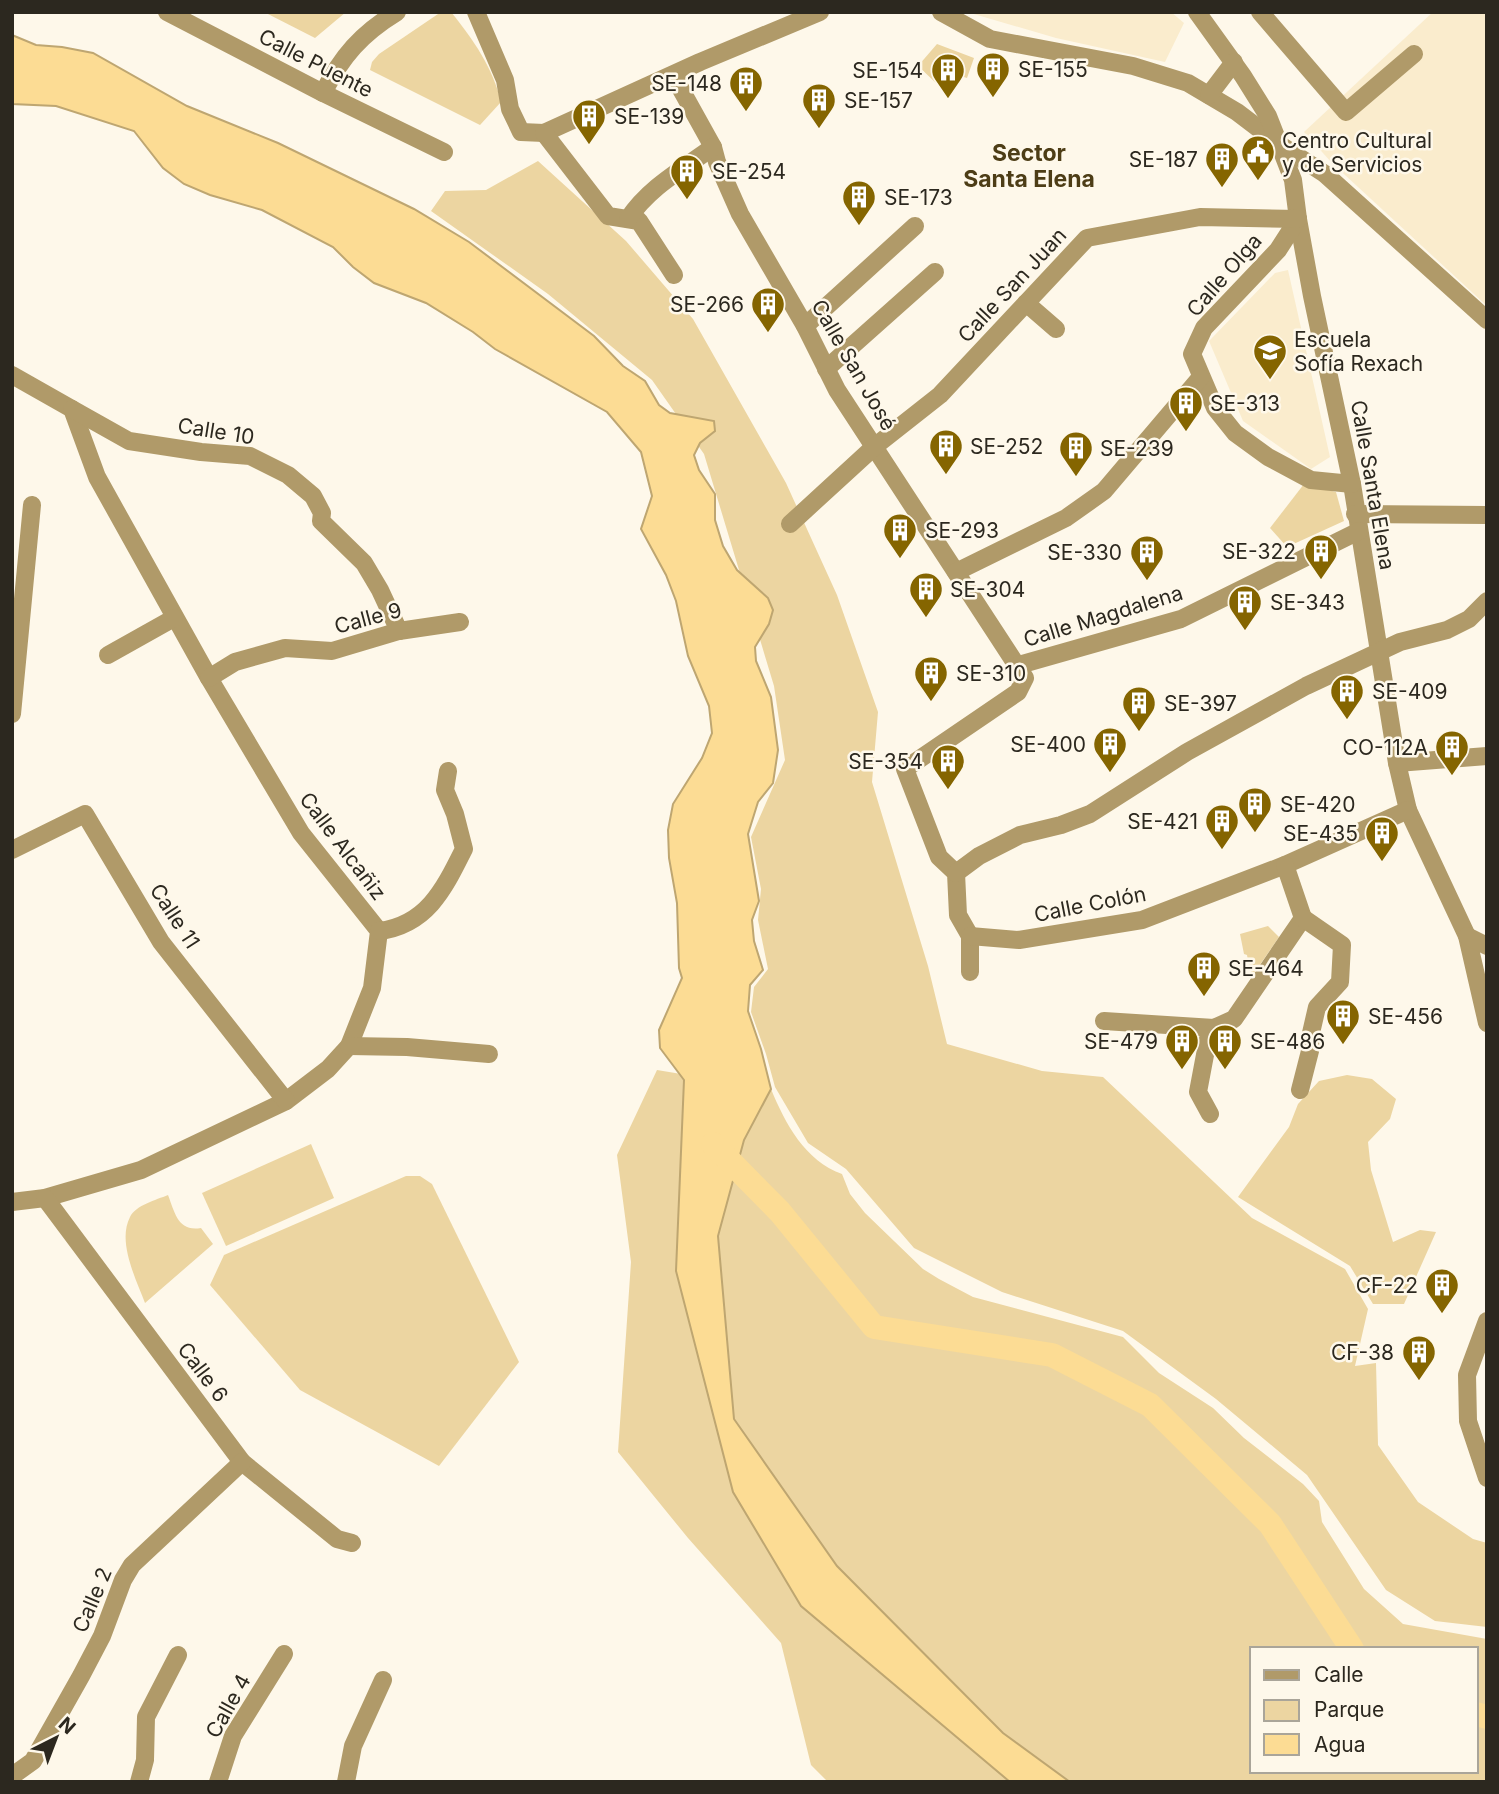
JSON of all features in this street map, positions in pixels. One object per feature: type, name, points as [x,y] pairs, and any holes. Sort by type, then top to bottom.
[{"type":"street","name":"Calle Puente","points":[[167,12],[444,152]]},
{"type":"street","points":[[323,93],[351,48],[397,12]]},
{"type":"street","points":[[476,12],[506,80],[510,109],[521,132],[544,133],[820,12]]},
{"type":"street","points":[[941,12],[990,39],[1133,66],[1188,83],[1237,112],[1325,174],[1487,320]]},
{"type":"street","name":"Calle Santa Elena","points":[[1197,12],[1234,62],[1268,116],[1293,180],[1298,219],[1352,484],[1397,763],[1408,810],[1467,936],[1487,1023]]},
{"type":"street","points":[[1260,12],[1346,112],[1413,54]]},
{"type":"street","points":[[1209,95],[1234,62]]},
{"type":"street","name":"Calle San José","points":[[673,75],[713,147],[740,214],[805,326],[825,369],[1019,665]]},
{"type":"street","points":[[544,133],[608,216],[639,220],[674,275]]},
{"type":"street","points":[[628,219],[648,194],[713,147]]},
{"type":"street","name":"Calle San Juan","points":[[790,524],[874,447],[940,396],[1087,238],[1200,217],[1298,219]]},
{"type":"street","name":"Calle Olga","points":[[1298,219],[1278,250],[1204,328],[1192,354],[1215,408],[1236,433],[1268,457],[1311,480],[1352,484]]},
{"type":"street","points":[[805,326],[915,226]]},
{"type":"street","points":[[825,369],[935,272]]},
{"type":"street","points":[[1026,303],[1056,329]]},
{"type":"street","points":[[12,375],[72,409]]},
{"type":"street","points":[[956,572],[1066,518],[1104,491],[1200,378]]},
{"type":"street","name":"Calle Alcañiz","points":[[12,1202],[44,1198],[141,1170],[286,1101],[328,1069],[349,1046],[372,988],[379,931],[301,833],[209,678],[97,477],[72,409]]},
{"type":"street","name":"Calle 10","points":[[72,409],[129,441],[250,456],[288,475],[313,496],[322,513],[321,521],[364,563],[399,631]]},
{"type":"street","points":[[12,714],[32,505]]},
{"type":"street","points":[[1357,522],[1487,515]]},
{"type":"street","name":"Calle Magdalena","points":[[956,873],[939,857],[905,769],[1018,692],[1025,678],[1019,665],[1181,619],[1357,522]]},
{"type":"street","points":[[970,972],[970,936],[958,915],[956,873],[979,856],[1020,835],[1061,825],[1090,814],[1187,752],[1306,686],[1400,642],[1447,630],[1469,619],[1486,604]]},
{"type":"street","points":[[108,655],[174,618]]},
{"type":"street","name":"Calle 9","points":[[209,678],[235,662],[285,648],[332,652],[399,631],[460,622]]},
{"type":"street","points":[[1397,763],[1487,756]]},
{"type":"street","points":[[379,931],[394,929],[414,921],[445,887],[464,849],[455,814],[445,790],[448,771]]},
{"type":"street","name":"Calle Colón","points":[[970,936],[1019,940],[1142,920],[1285,865],[1408,810]]},
{"type":"street","name":"Calle 11","points":[[12,850],[85,814],[161,942],[286,1101]]},
{"type":"street","points":[[1285,865],[1303,919],[1342,945],[1340,982],[1317,1007],[1300,1090]]},
{"type":"street","points":[[1104,1021],[1214,1028],[1234,1019],[1303,919]]},
{"type":"street","points":[[1467,936],[1487,946]]},
{"type":"street","points":[[1210,1114],[1198,1092],[1208,1039],[1214,1028]]},
{"type":"street","points":[[349,1046],[407,1046],[489,1054]]},
{"type":"street","name":"Calle 6","points":[[44,1198],[242,1462],[337,1539],[352,1543]]},
{"type":"street","points":[[1487,1321],[1467,1375],[1468,1421],[1487,1478]]},
{"type":"street","name":"Calle 2","points":[[12,1776],[33,1761],[102,1636],[123,1580],[132,1565],[242,1462]]},
{"type":"street","name":"Calle 4","points":[[218,1782],[233,1736],[284,1654]]},
{"type":"street","points":[[139,1782],[145,1760],[146,1717],[178,1655]]},
{"type":"street","points":[[346,1782],[353,1746],[383,1680]]},
{"type":"shaded area","points":[[967,12],[1171,12],[1184,23],[1165,62],[1056,38]]},
{"type":"shaded area","points":[[1433,12],[1487,12],[1487,306],[1332,163],[1304,132]]},
{"type":"shaded area","name":"Escuela Sofía Rexach","points":[[1288,270],[1330,457],[1311,469],[1243,421],[1209,341],[1275,273]]},
{"type":"green space","points":[[264,12],[346,12],[315,38]]},
{"type":"green space","points":[[441,12],[451,12],[467,33],[481,54],[497,89],[501,102],[480,125],[370,70],[372,62],[379,54]]},
{"type":"green space","points":[[937,44],[974,58],[967,78],[945,71],[936,83],[918,66]]},
{"type":"green space","points":[[538,161],[626,241],[693,319],[786,483],[837,595],[878,712],[872,782],[928,966],[947,1044],[1042,1071],[1103,1077],[1252,1218],[1345,1269],[1368,1309],[1355,1366],[1376,1363],[1378,1445],[1418,1502],[1473,1539],[1487,1543],[1487,1627],[1435,1621],[1386,1590],[1307,1475],[1216,1399],[1123,1331],[1002,1292],[914,1248],[846,1169],[808,1143],[775,1087],[751,1012],[754,987],[768,969],[758,920],[761,889],[751,837],[785,760],[774,686],[704,454],[652,380],[548,294],[431,211],[445,191],[486,190]]},
{"type":"green space","points":[[1304,484],[1336,492],[1344,521],[1287,547],[1270,528]]},
{"type":"green space","points":[[1268,926],[1279,937],[1250,979],[1252,967],[1244,954],[1240,934]]},
{"type":"green space","points":[[657,1070],[771,1089],[790,1127],[807,1150],[817,1160],[842,1174],[850,1194],[865,1213],[923,1269],[973,1297],[1123,1337],[1159,1373],[1213,1408],[1244,1438],[1303,1484],[1319,1501],[1322,1522],[1364,1589],[1403,1624],[1487,1639],[1487,1782],[828,1782],[811,1765],[781,1643],[688,1538],[618,1452],[631,1262],[617,1155]]},
{"type":"green space","points":[[1347,1075],[1372,1079],[1396,1099],[1390,1119],[1368,1142],[1371,1170],[1393,1242],[1420,1230],[1436,1232],[1404,1304],[1373,1304],[1350,1266],[1238,1197],[1289,1127],[1298,1104],[1319,1081]]},
{"type":"green space","points":[[311,1144],[334,1198],[226,1246],[202,1193]]},
{"type":"green space","points":[[406,1176],[420,1176],[432,1184],[519,1362],[439,1466],[300,1390],[210,1285],[224,1255]]},
{"type":"green space","points":[[168,1195],[178,1220],[187,1227],[201,1228],[213,1244],[145,1303],[129,1260],[127,1227],[130,1217],[137,1209]]},
{"type":"water","points":[[12,35],[36,45],[93,53],[187,106],[278,143],[414,209],[469,242],[594,336],[623,366],[645,381],[659,405],[670,413],[714,421],[715,431],[700,443],[694,455],[699,470],[715,494],[715,520],[723,546],[737,570],[768,598],[773,610],[769,624],[755,647],[756,661],[771,697],[778,750],[773,783],[758,802],[748,834],[759,901],[752,920],[754,941],[763,970],[750,985],[748,1011],[771,1089],[744,1140],[718,1236],[734,1419],[837,1566],[1003,1733],[1070,1782],[1010,1782],[801,1606],[733,1492],[676,1271],[684,1080],[660,1048],[659,1030],[682,978],[668,830],[673,804],[702,758],[712,733],[709,706],[688,656],[676,601],[666,575],[641,529],[652,496],[641,452],[607,412],[495,349],[426,303],[374,283],[333,247],[262,210],[210,195],[184,184],[163,168],[134,131],[56,106],[12,104]]},
{"type":"waterway","points":[[713,1144],[780,1212],[874,1327],[1052,1355],[1150,1405],[1270,1524],[1351,1647]]},
{"type":"waterway","points":[[1478,1715],[1487,1717]]},
{"type":"place","name":"SE-155","points":[[993,99]]},
{"type":"place","name":"SE-154","points":[[948,100]]},
{"type":"place","name":"SE-148","points":[[746,113]]},
{"type":"place","name":"SE-157","points":[[819,130]]},
{"type":"place","name":"SE-139","points":[[589,146]]},
{"type":"place","name":"Centro Cultural y de Servicios","points":[[1258,182]]},
{"type":"place","name":"SE-187","points":[[1222,189]]},
{"type":"place","name":"SE-254","points":[[687,201]]},
{"type":"place","name":"SE-173","points":[[859,227]]},
{"type":"place","name":"SE-266","points":[[768,334]]},
{"type":"place","name":"Escuela Sofía Rexach","points":[[1270,381]]},
{"type":"place","name":"SE-313","points":[[1186,433]]},
{"type":"place","name":"SE-252","points":[[946,476]]},
{"type":"place","name":"SE-239","points":[[1076,478]]},
{"type":"place","name":"SE-293","points":[[900,560]]},
{"type":"place","name":"SE-322","points":[[1321,581]]},
{"type":"place","name":"SE-330","points":[[1147,582]]},
{"type":"place","name":"SE-304","points":[[926,619]]},
{"type":"place","name":"SE-343","points":[[1245,632]]},
{"type":"place","name":"SE-310","points":[[931,703]]},
{"type":"place","name":"SE-409","points":[[1347,721]]},
{"type":"place","name":"SE-397","points":[[1139,733]]},
{"type":"place","name":"SE-400","points":[[1110,774]]},
{"type":"place","name":"CO-112A","points":[[1452,777]]},
{"type":"place","name":"SE-354","points":[[948,791]]},
{"type":"place","name":"SE-420","points":[[1255,834]]},
{"type":"place","name":"SE-421","points":[[1222,851]]},
{"type":"place","name":"SE-435","points":[[1382,863]]},
{"type":"place","name":"SE-464","points":[[1204,998]]},
{"type":"place","name":"SE-456","points":[[1343,1046]]},
{"type":"place","name":"SE-479","points":[[1182,1071]]},
{"type":"place","name":"SE-486","points":[[1225,1071]]},
{"type":"place","name":"CF-22","points":[[1442,1315]]},
{"type":"place","name":"CF-38","points":[[1419,1382]]},
{"type":"district","name":"Sector Santa Elena","points":[[1029,166]]}]
